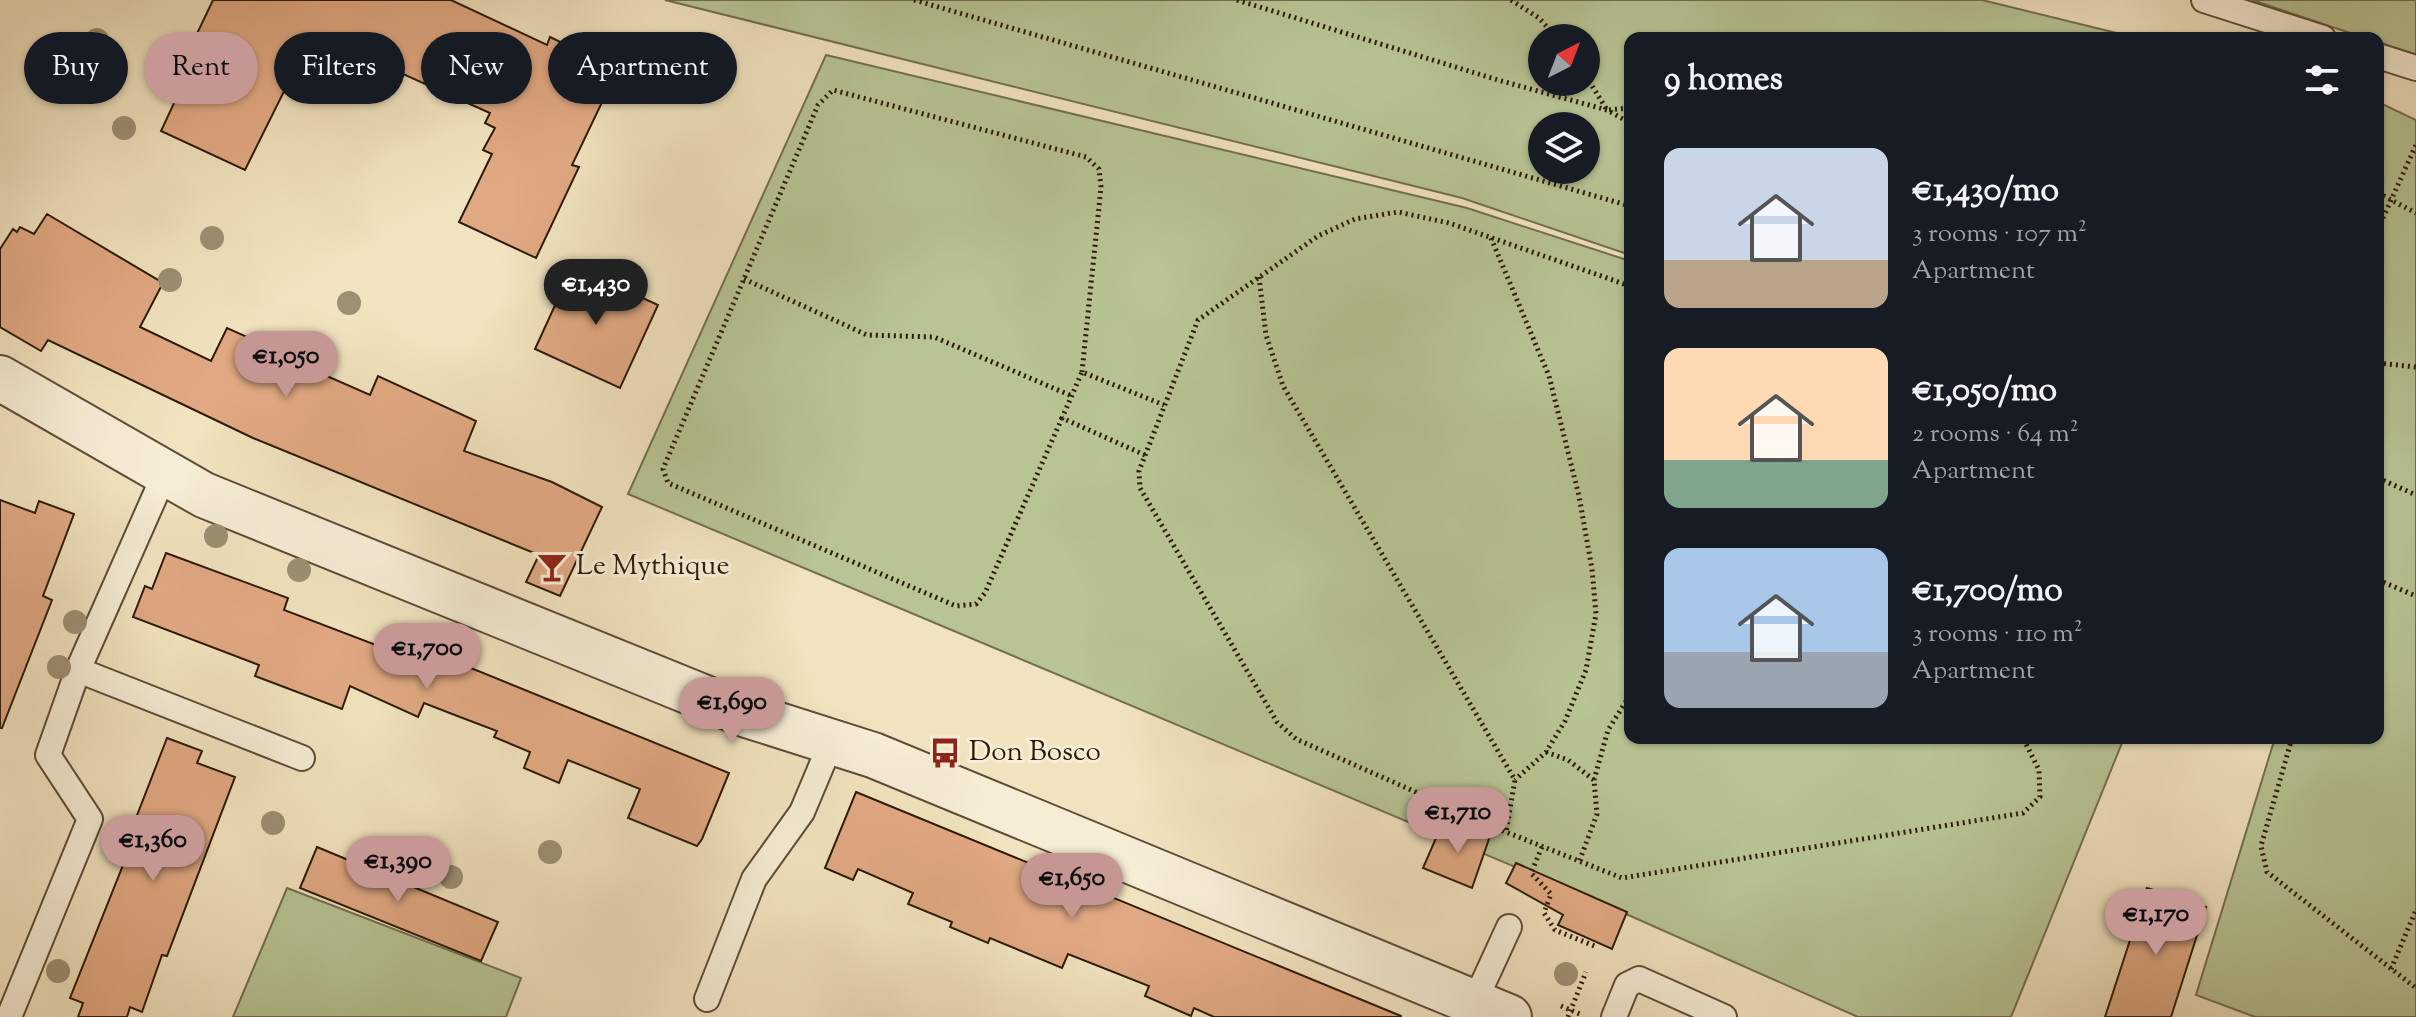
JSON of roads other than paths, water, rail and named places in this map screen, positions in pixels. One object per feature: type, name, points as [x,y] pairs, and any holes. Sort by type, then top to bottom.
[{"type":"street","points":[[0,378],[219,501],[733,709],[873,755],[1492,1010]]},
{"type":"lane","points":[[2204,0],[2304,32]]},
{"type":"lane","points":[[2384,58],[2416,68]]},
{"type":"lane","points":[[9,1017],[90,819],[48,755],[78,670],[166,471]]},
{"type":"lane","points":[[78,670],[302,758]]},
{"type":"lane","points":[[707,999],[754,879],[802,812],[831,743]]},
{"type":"lane","points":[[1492,1010],[1509,927]]},
{"type":"lane","points":[[1614,1017],[1627,985],[1639,979],[1724,1017]]},
{"type":"place","name":"Le Mythique","points":[[552,567]]},
{"type":"place","name":"Don Bosco","points":[[945,753]]}]
